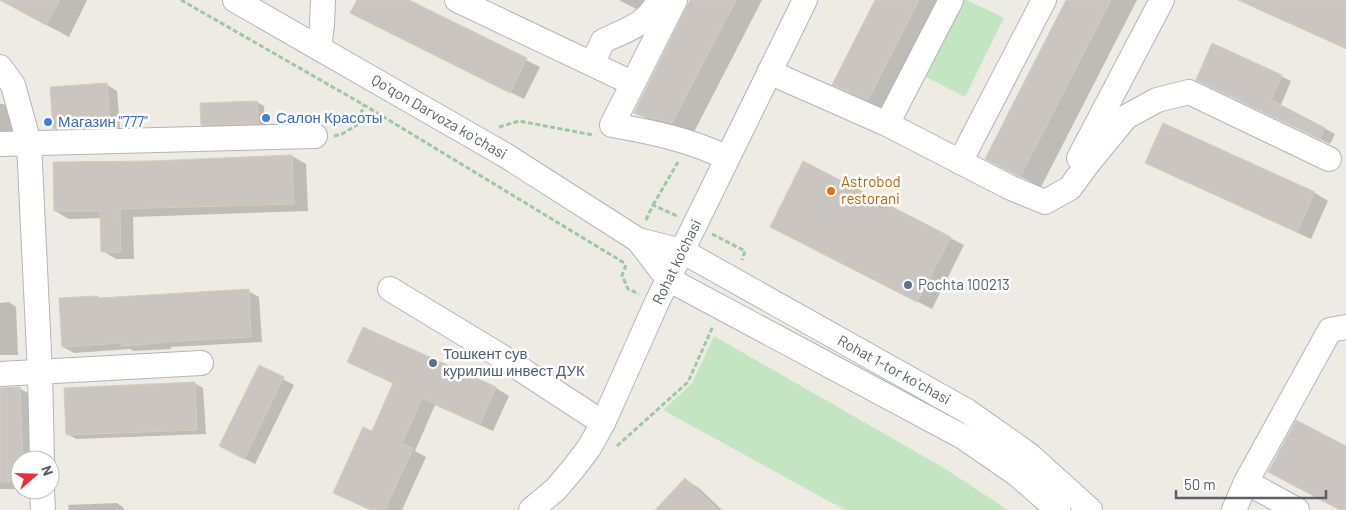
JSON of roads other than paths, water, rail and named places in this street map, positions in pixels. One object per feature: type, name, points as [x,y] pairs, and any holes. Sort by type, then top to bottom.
[{"type":"street","name":"Qoʻqon Darvoza koʻchasi","points":[[235,0],[505,155],[637,241],[668,279]]},
{"type":"street","points":[[319,47],[323,0]]},
{"type":"street","points":[[457,0],[632,84]]},
{"type":"street","points":[[592,64],[603,41],[641,24],[654,9],[658,0]]},
{"type":"street","points":[[675,0],[612,125],[648,131],[704,146],[727,158]]},
{"type":"street","name":"Rohat ko'chasi","points":[[531,510],[556,489],[573,469],[589,448],[603,423],[668,279],[805,0]]},
{"type":"street","points":[[888,124],[951,0]]},
{"type":"street","points":[[960,162],[1044,0]]},
{"type":"street","points":[[1061,193],[1162,0]]},
{"type":"street","points":[[0,67],[13,85],[29,143],[42,450]]},
{"type":"street","points":[[770,72],[888,124],[1012,188],[1045,202],[1070,188],[1126,117],[1157,100],[1188,92],[1329,159]]},
{"type":"street","points":[[0,144],[315,136]]},
{"type":"street","name":"Qoʻqon Darvoza koʻchasi","points":[[637,241],[682,251]]},
{"type":"street","name":"Rohat 1-tor koʻchasi","points":[[682,251],[981,420],[1009,439],[1048,470],[1090,510]]},
{"type":"street","name":"Rohat 1-tor koʻchasi","points":[[668,279],[963,437],[1018,475],[1058,510]]},
{"type":"street","points":[[390,289],[499,355],[603,423]]},
{"type":"street","points":[[1234,510],[1246,482],[1330,330],[1346,327]]},
{"type":"street","points":[[0,374],[201,363]]},
{"type":"street","points":[[1246,482],[1296,510]]},
{"type":"place","name":"Салон Красоты","points":[[266,118]]},
{"type":"place","name":"Магазин \"777\"","points":[[48,122]]},
{"type":"place","name":"Astrobod restorani","points":[[831,191]]},
{"type":"place","name":"Pochta 100213","points":[[908,285]]},
{"type":"place","name":"Тошкент сув курилиш инвест ДУК","points":[[433,363]]}]
